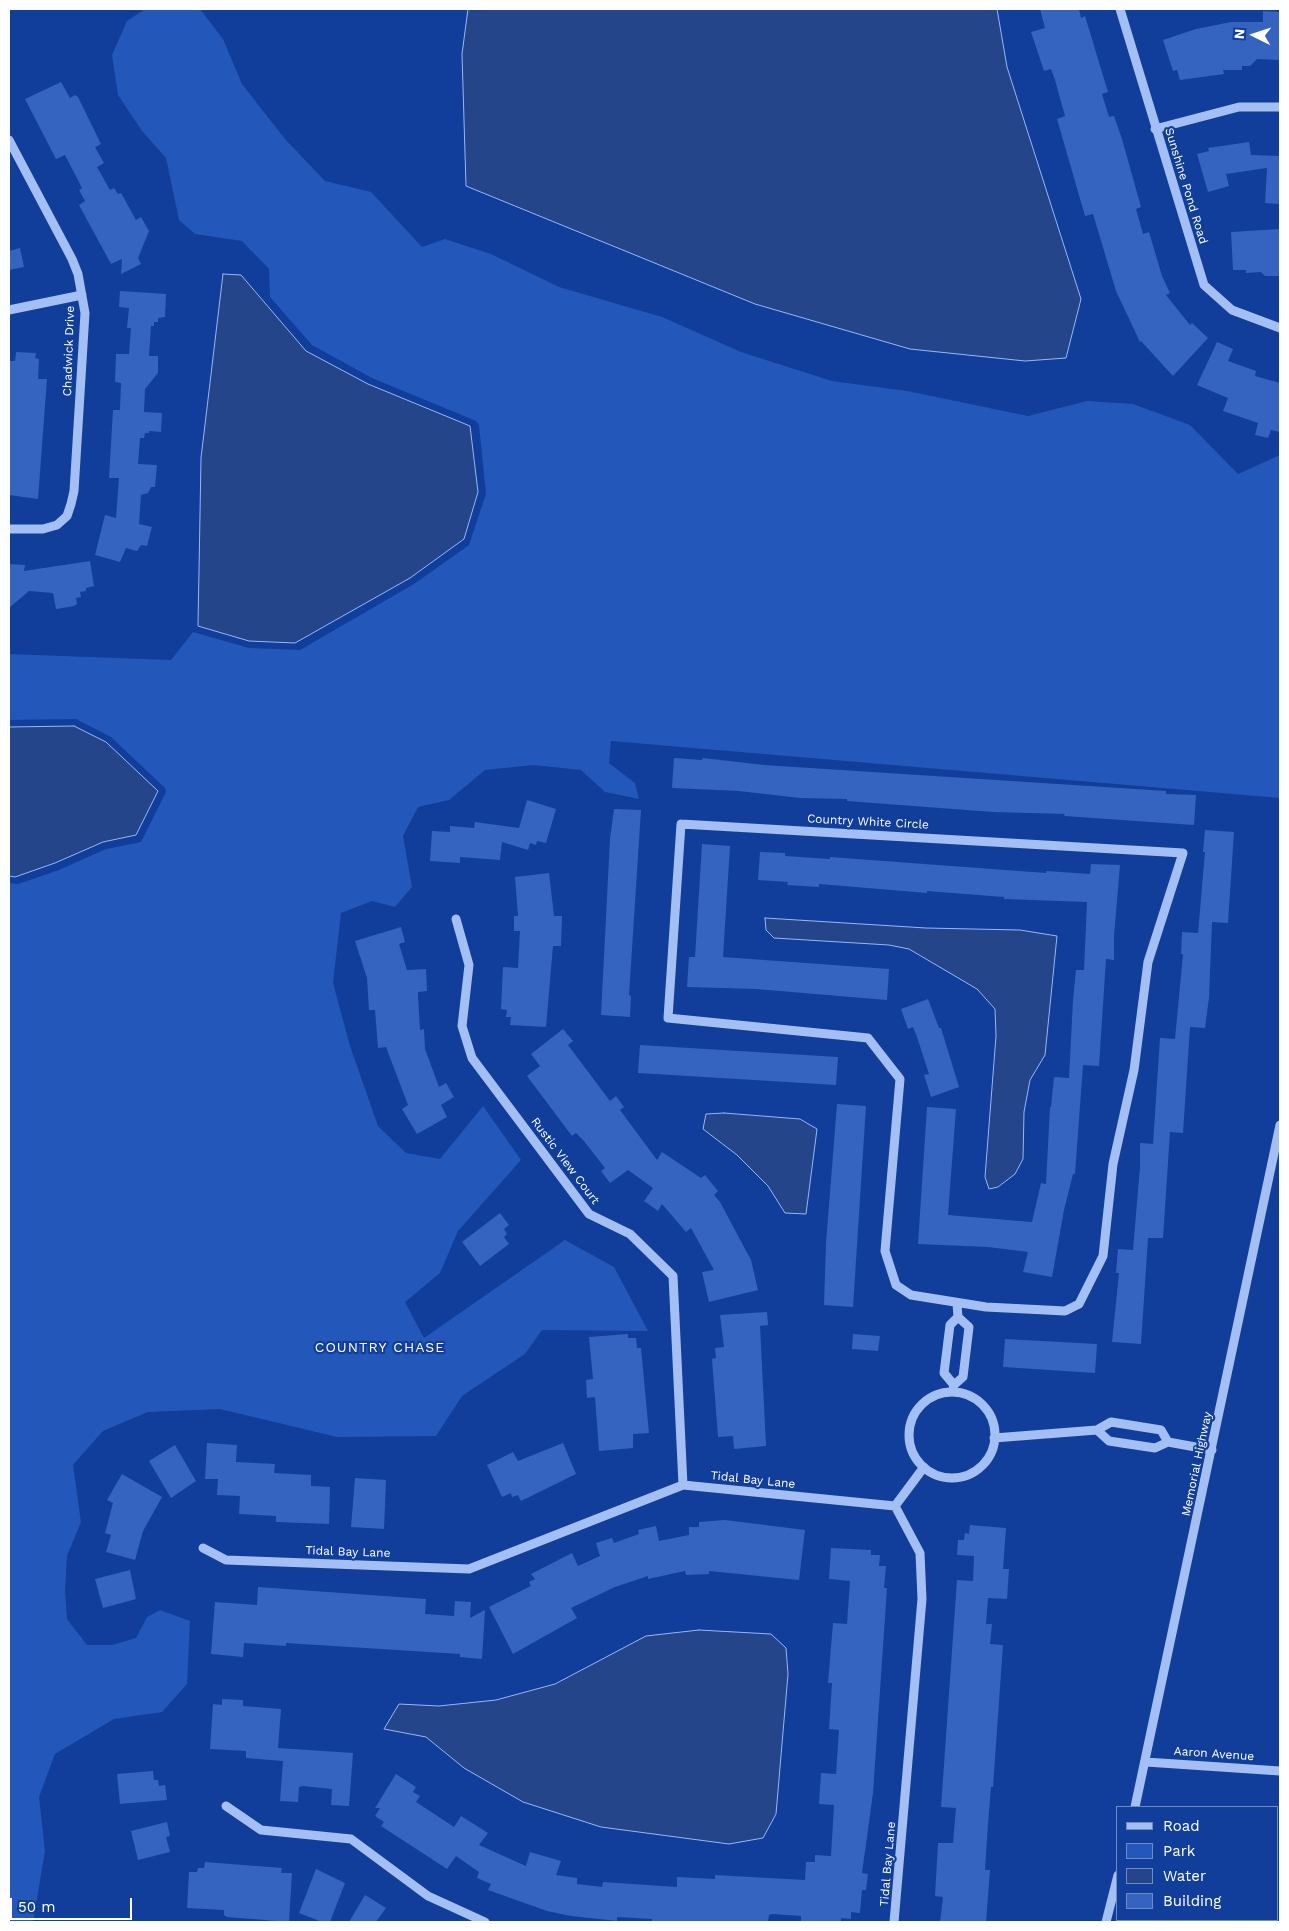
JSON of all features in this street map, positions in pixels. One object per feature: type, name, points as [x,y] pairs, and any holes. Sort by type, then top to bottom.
[{"type":"street","name":"Sunshine Pond Road","points":[[1120,9],[1204,285],[1232,310],[1280,328]]},
{"type":"street","points":[[1155,129],[1239,107],[1280,108]]},
{"type":"street","name":"Chadwick Drive","points":[[9,140],[72,260],[78,274],[85,313],[74,491],[67,516],[57,525],[43,529],[9,529]]},
{"type":"street","points":[[9,310],[82,295]]},
{"type":"street","name":"Country White Circle","points":[[681,824],[1183,853],[1148,962],[1134,1070],[1112,1164],[1103,1256],[1088,1290],[1080,1304],[1065,1311],[957,1304],[911,1295],[896,1285],[886,1260],[885,1251],[900,1079],[868,1038],[668,1018],[681,824]]},
{"type":"street","name":"Rustic View Court","points":[[456,919],[469,965],[462,1026],[472,1058],[589,1214],[630,1234],[672,1276],[683,1486]]},
{"type":"street","name":"Memorial Highway","points":[[1135,1806],[1280,1125]]},
{"type":"street","points":[[957,1304],[958,1317],[969,1327],[963,1377],[954,1388],[927,1399],[917,1409],[911,1421],[909,1436],[912,1450],[924,1467],[943,1477],[958,1477],[971,1473],[983,1464],[991,1452],[994,1438],[993,1424],[988,1412],[973,1398],[954,1388],[944,1373],[950,1325],[958,1317]]},
{"type":"street","points":[[994,1438],[1098,1430],[1111,1422],[1161,1430],[1168,1442]]},
{"type":"street","points":[[1098,1430],[1109,1440],[1118,1442],[1154,1448],[1168,1442],[1212,1450]]},
{"type":"street","points":[[895,1506],[924,1467]]},
{"type":"street","name":"Tidal Bay Lane","points":[[203,1548],[226,1560],[468,1569],[683,1486],[895,1506],[920,1553],[922,1598],[894,1922]]},
{"type":"street","name":"Aaron Avenue","points":[[1146,1762],[1280,1771]]},
{"type":"street","points":[[226,1806],[261,1830],[352,1839],[428,1896],[485,1922]]},
{"type":"street","points":[[1106,1922],[1116,1883]]},
{"type":"green space","points":[[145,9],[200,9],[223,39],[242,84],[285,139],[325,181],[371,192],[422,247],[445,239],[491,254],[559,287],[662,317],[741,352],[832,381],[907,391],[1028,416],[1087,401],[1133,404],[1190,425],[1238,474],[1280,455],[1280,798],[611,741],[609,763],[635,783],[639,799],[605,792],[581,770],[533,765],[485,770],[449,800],[418,807],[403,836],[412,887],[395,907],[372,901],[341,913],[333,983],[350,1046],[378,1126],[406,1153],[440,1159],[483,1106],[521,1160],[458,1231],[440,1273],[405,1302],[424,1338],[565,1240],[614,1267],[648,1331],[542,1330],[525,1354],[462,1396],[436,1436],[337,1437],[220,1409],[148,1412],[103,1431],[73,1465],[81,1522],[67,1556],[65,1591],[67,1619],[87,1645],[112,1645],[136,1638],[147,1617],[160,1610],[190,1621],[187,1684],[162,1712],[114,1719],[55,1754],[39,1797],[45,1851],[33,1922],[9,1922],[9,883],[18,884],[59,870],[106,849],[141,842],[166,792],[165,788],[111,737],[76,719],[9,720],[9,654],[171,660],[193,632],[249,648],[300,650],[414,584],[469,545],[486,494],[479,425],[476,421],[372,378],[312,345],[270,297],[269,269],[242,241],[195,234],[179,220],[166,158],[142,131],[118,95],[112,55],[127,21]]},
{"type":"water","points":[[468,9],[997,9],[1007,67],[1081,299],[1066,358],[1025,361],[910,349],[755,304],[466,186],[462,54]]},
{"type":"water","points":[[223,274],[241,275],[306,351],[368,384],[470,426],[478,492],[464,539],[410,578],[295,643],[249,641],[198,626],[201,458]]},
{"type":"water","points":[[74,726],[106,742],[158,791],[136,835],[103,842],[55,863],[15,877],[9,876],[9,727]]},
{"type":"water","points":[[765,918],[926,928],[1020,930],[1057,936],[1045,1055],[1030,1080],[1024,1112],[1023,1159],[1015,1174],[998,1187],[989,1189],[985,1177],[996,1036],[995,1009],[977,989],[909,949],[889,945],[774,938],[766,930]]},
{"type":"water","points":[[724,1113],[800,1119],[817,1129],[806,1214],[785,1213],[768,1186],[737,1155],[703,1129],[706,1114]]},
{"type":"water","points":[[699,1630],[771,1634],[786,1648],[788,1674],[776,1814],[763,1838],[729,1844],[601,1827],[523,1802],[464,1768],[426,1737],[384,1729],[399,1704],[439,1706],[496,1700],[555,1684],[646,1636]]},
{"type":"building","points":[[1040,9],[1079,9],[1081,18],[1085,16],[1108,92],[1102,94],[1109,117],[1114,116],[1122,139],[1141,207],[1136,209],[1143,234],[1149,232],[1162,276],[1170,293],[1166,295],[1190,325],[1192,323],[1208,338],[1173,376],[1140,342],[1116,291],[1093,214],[1085,216],[1057,119],[1065,116],[1055,80],[1051,69],[1044,71],[1031,32],[1045,28]]},
{"type":"building","points":[[1263,11],[1280,12],[1280,60],[1257,59],[1250,66],[1242,66],[1242,70],[1223,70],[1224,74],[1180,80],[1177,70],[1173,71],[1163,40],[1196,29],[1231,22],[1263,22]]},
{"type":"building","points":[[61,82],[70,98],[75,95],[78,97],[101,144],[95,147],[104,163],[97,167],[110,190],[114,188],[118,194],[121,193],[136,220],[141,217],[149,231],[138,258],[141,264],[121,274],[122,259],[111,264],[79,205],[85,201],[79,190],[82,188],[65,155],[56,159],[25,99]]},
{"type":"building","points":[[1249,142],[1251,155],[1280,156],[1280,204],[1265,203],[1267,168],[1226,174],[1229,186],[1208,192],[1197,154],[1209,151],[1208,148]]},
{"type":"building","points":[[1280,229],[1280,276],[1265,276],[1261,272],[1246,273],[1246,270],[1233,270],[1231,232]]},
{"type":"building","points":[[20,248],[24,267],[9,270],[9,251]]},
{"type":"building","points":[[120,291],[166,294],[165,317],[158,318],[158,322],[154,322],[154,326],[151,326],[149,356],[158,356],[158,373],[145,389],[144,412],[162,413],[161,432],[149,431],[149,433],[145,433],[144,438],[140,438],[138,464],[157,465],[155,487],[151,487],[148,493],[141,495],[139,524],[152,527],[147,546],[141,545],[137,551],[126,548],[120,562],[95,555],[105,515],[116,518],[119,478],[109,478],[113,410],[120,410],[121,383],[115,382],[116,354],[129,354],[131,328],[127,328],[129,308],[119,307]]},
{"type":"building","points":[[1217,342],[1233,349],[1228,361],[1256,371],[1255,376],[1280,383],[1280,432],[1271,430],[1268,438],[1255,435],[1258,423],[1223,411],[1228,398],[1197,385]]},
{"type":"building","points":[[16,352],[36,353],[35,358],[39,359],[38,379],[47,379],[38,499],[9,495],[9,361],[15,361]]},
{"type":"building","points":[[90,561],[94,586],[80,592],[81,597],[76,598],[77,604],[74,606],[56,609],[53,593],[29,591],[9,608],[9,564],[25,565],[24,571]]},
{"type":"building","points":[[674,758],[702,760],[703,758],[764,765],[1166,791],[1166,794],[1196,795],[1194,825],[1064,816],[1065,814],[993,812],[847,801],[847,799],[800,798],[739,791],[672,788]]},
{"type":"building","points":[[527,800],[556,809],[546,843],[537,841],[536,845],[530,843],[528,850],[502,842],[500,860],[460,857],[460,863],[430,861],[432,831],[450,832],[450,826],[474,828],[475,822],[519,828]]},
{"type":"building","points":[[614,809],[641,810],[629,995],[631,996],[630,1017],[601,1015],[610,839]]},
{"type":"building","points":[[1205,830],[1234,832],[1228,923],[1212,922],[1209,998],[1205,1028],[1190,1027],[1183,1133],[1170,1132],[1163,1238],[1148,1238],[1141,1344],[1112,1342],[1119,1273],[1116,1273],[1118,1249],[1133,1250],[1140,1167],[1140,1143],[1153,1144],[1160,1038],[1175,1039],[1183,954],[1181,954],[1182,932],[1198,933]]},
{"type":"building","points":[[702,844],[730,846],[723,957],[889,969],[887,1000],[756,989],[687,987],[689,957],[695,957]]},
{"type":"building","points":[[760,852],[785,853],[785,856],[830,859],[830,857],[1046,873],[1046,871],[1090,874],[1091,864],[1120,865],[1114,936],[1114,960],[1106,959],[1099,1066],[1083,1065],[1075,1174],[1073,1174],[1064,1210],[1052,1277],[1023,1272],[1028,1252],[988,1247],[918,1244],[927,1107],[956,1109],[948,1215],[1032,1222],[1041,1183],[1046,1184],[1050,1107],[1054,1077],[1069,1078],[1076,970],[1084,970],[1087,902],[1004,899],[1004,897],[819,884],[819,887],[787,885],[788,882],[758,880]]},
{"type":"building","points":[[549,873],[554,916],[562,916],[561,946],[553,946],[546,1027],[510,1025],[511,1017],[506,1017],[507,1010],[501,1009],[503,967],[518,968],[520,931],[514,931],[514,916],[518,916],[515,877]]},
{"type":"building","points":[[401,927],[405,942],[399,944],[407,970],[426,969],[427,991],[418,992],[420,1030],[424,1029],[425,1049],[439,1087],[446,1083],[454,1097],[441,1105],[447,1117],[417,1134],[402,1109],[408,1105],[386,1047],[378,1048],[375,1010],[369,1010],[367,978],[355,941]]},
{"type":"building","points":[[928,999],[939,1028],[941,1028],[959,1087],[931,1097],[924,1075],[929,1074],[917,1037],[913,1027],[908,1029],[901,1009]]},
{"type":"building","points":[[563,1029],[573,1041],[568,1045],[610,1101],[616,1096],[624,1107],[620,1110],[657,1160],[662,1152],[701,1178],[705,1175],[718,1191],[714,1195],[720,1202],[751,1260],[758,1290],[709,1302],[702,1272],[714,1270],[691,1228],[686,1232],[662,1204],[658,1211],[644,1201],[653,1188],[628,1170],[610,1183],[601,1171],[605,1168],[576,1133],[572,1136],[527,1076],[540,1066],[531,1054]]},
{"type":"building","points":[[640,1045],[838,1057],[836,1085],[638,1073]]},
{"type":"building","points":[[837,1104],[866,1106],[853,1307],[824,1305],[826,1243]]},
{"type":"building","points":[[500,1213],[509,1225],[504,1229],[507,1234],[504,1237],[509,1244],[480,1266],[462,1242]]},
{"type":"building","points":[[767,1312],[768,1325],[760,1326],[766,1446],[734,1449],[733,1436],[718,1437],[712,1359],[716,1358],[715,1348],[724,1347],[720,1315]]},
{"type":"building","points":[[628,1334],[628,1338],[636,1338],[637,1348],[641,1348],[649,1433],[633,1434],[633,1448],[599,1451],[595,1397],[587,1398],[586,1380],[593,1379],[589,1337]]},
{"type":"building","points":[[853,1334],[880,1336],[878,1351],[852,1349]]},
{"type":"building","points":[[1005,1339],[1097,1344],[1095,1373],[1003,1367]]},
{"type":"building","points":[[207,1443],[237,1445],[236,1462],[275,1464],[274,1473],[311,1475],[311,1486],[330,1487],[329,1524],[276,1522],[276,1516],[239,1514],[240,1496],[217,1495],[218,1479],[205,1479]]},
{"type":"building","points":[[563,1443],[576,1474],[521,1501],[518,1495],[512,1497],[511,1493],[502,1497],[487,1465],[513,1452],[518,1461]]},
{"type":"building","points":[[175,1445],[196,1481],[171,1498],[149,1461]]},
{"type":"building","points":[[122,1474],[162,1497],[143,1531],[135,1560],[106,1552],[111,1535],[105,1533],[113,1503],[107,1500]]},
{"type":"building","points":[[355,1478],[386,1480],[384,1529],[351,1527]]},
{"type":"building","points":[[725,1520],[805,1530],[799,1580],[709,1571],[709,1574],[686,1575],[685,1571],[648,1579],[648,1576],[615,1587],[571,1608],[577,1618],[513,1654],[489,1607],[531,1586],[529,1582],[535,1579],[531,1574],[572,1553],[578,1566],[600,1556],[596,1543],[612,1538],[614,1543],[639,1534],[638,1530],[656,1526],[659,1541],[689,1535],[689,1527],[699,1527],[699,1522]]},
{"type":"building","points":[[970,1525],[1006,1528],[1003,1569],[1009,1569],[1007,1599],[988,1598],[986,1624],[992,1624],[990,1644],[1003,1645],[985,1870],[990,1870],[986,1922],[940,1922],[943,1897],[935,1896],[938,1843],[953,1843],[956,1808],[941,1807],[957,1580],[973,1581],[974,1556],[957,1555],[958,1540],[964,1540],[965,1533],[969,1534]]},
{"type":"building","points":[[831,1548],[871,1550],[871,1555],[880,1555],[879,1566],[886,1566],[884,1588],[887,1588],[873,1793],[862,1873],[868,1874],[866,1890],[862,1890],[860,1913],[851,1912],[851,1919],[841,1918],[841,1922],[801,1922],[801,1916],[773,1914],[769,1915],[768,1922],[652,1922],[652,1919],[617,1917],[617,1921],[571,1916],[547,1911],[488,1890],[491,1884],[477,1878],[479,1872],[456,1856],[447,1869],[381,1826],[384,1822],[375,1816],[380,1808],[375,1808],[396,1774],[416,1787],[413,1792],[420,1796],[416,1802],[454,1827],[461,1816],[488,1833],[479,1845],[526,1866],[530,1852],[561,1861],[556,1875],[577,1878],[577,1884],[602,1887],[603,1882],[677,1887],[677,1877],[715,1879],[715,1875],[805,1880],[806,1862],[815,1862],[815,1855],[831,1856],[834,1805],[819,1804],[821,1773],[836,1774],[839,1730],[829,1729],[832,1683],[828,1683],[833,1623],[847,1624],[850,1581],[829,1579]]},
{"type":"building","points":[[130,1570],[136,1599],[103,1608],[95,1579]]},
{"type":"building","points":[[258,1587],[426,1599],[425,1614],[454,1616],[455,1601],[471,1602],[470,1618],[485,1610],[482,1659],[460,1657],[460,1654],[286,1643],[286,1646],[244,1643],[243,1657],[211,1654],[215,1602],[257,1605]]},
{"type":"building","points":[[222,1699],[243,1700],[243,1706],[281,1709],[278,1748],[353,1753],[349,1806],[331,1805],[332,1789],[303,1786],[299,1787],[298,1802],[280,1801],[283,1761],[246,1758],[246,1751],[210,1749],[213,1704],[222,1705]]},
{"type":"building","points":[[153,1771],[154,1780],[158,1780],[159,1786],[165,1785],[167,1800],[120,1804],[117,1774]]},
{"type":"building","points":[[167,1822],[170,1836],[166,1837],[170,1852],[138,1860],[131,1831]]},
{"type":"building","points":[[205,1862],[282,1868],[281,1873],[292,1873],[289,1922],[227,1917],[224,1915],[224,1910],[187,1908],[189,1872],[197,1872],[198,1868],[204,1868]]},
{"type":"building","points":[[316,1869],[345,1883],[330,1922],[322,1922],[299,1913]]},
{"type":"building","points":[[365,1895],[386,1908],[376,1922],[349,1922]]},
{"type":"district","name":"COUNTRY CHASE","points":[[380,1348]]}]
